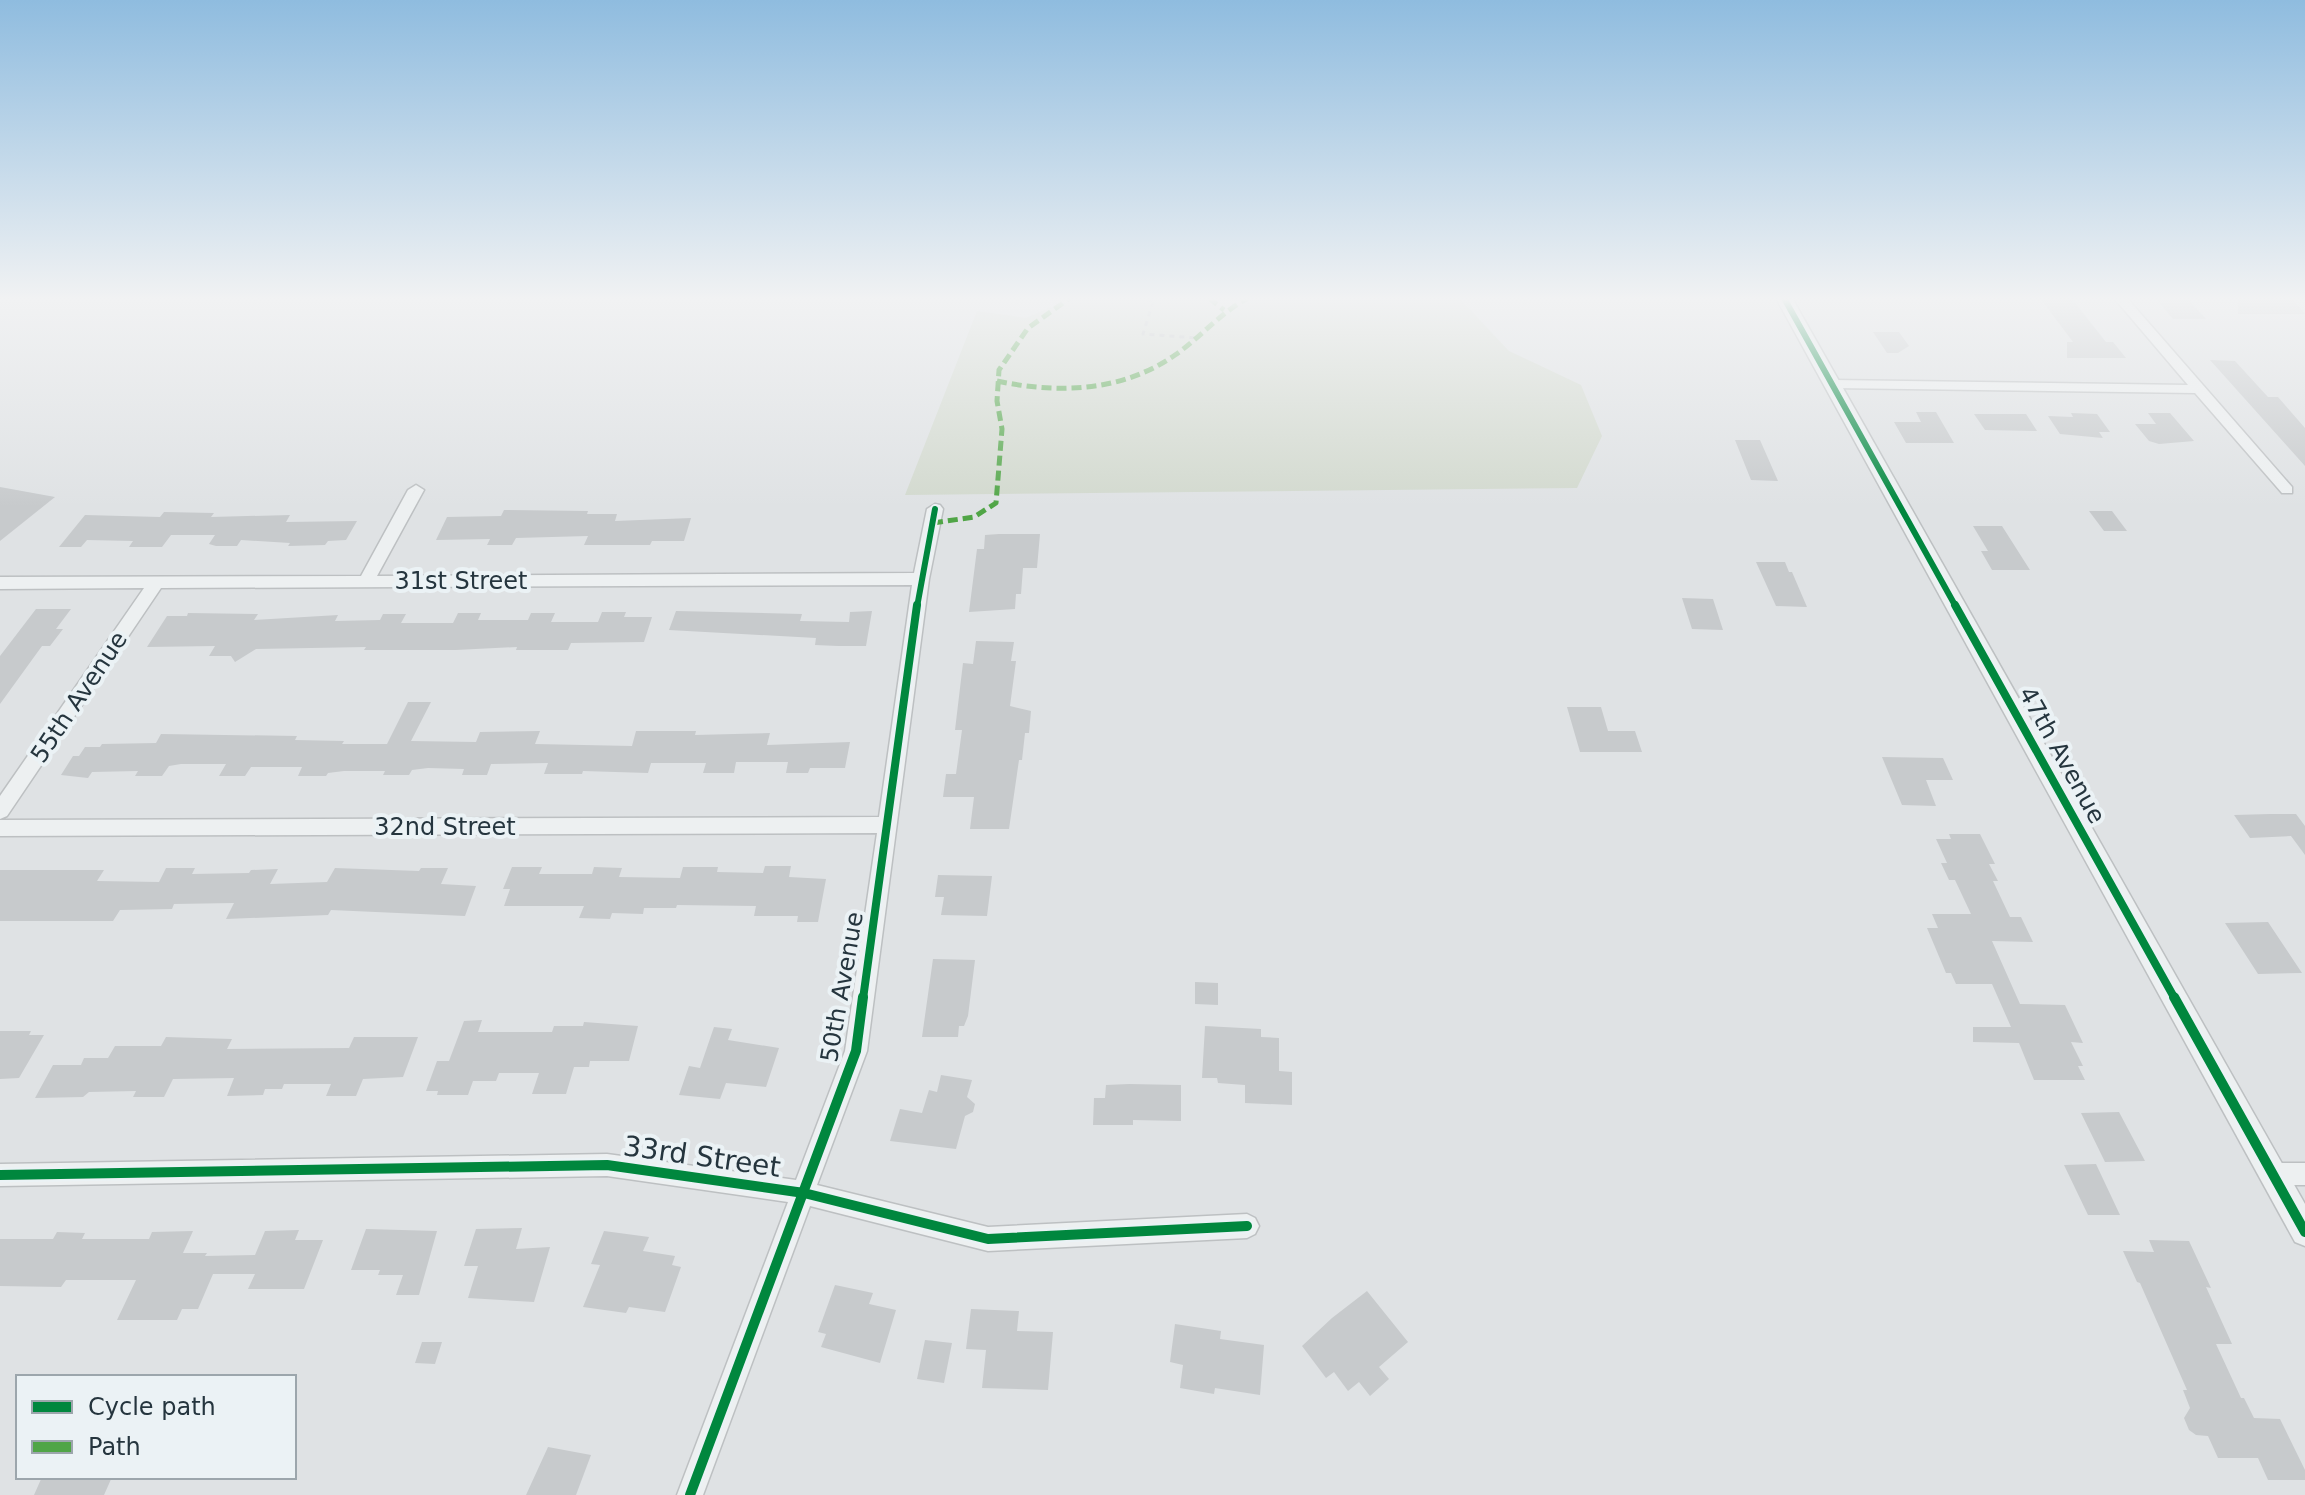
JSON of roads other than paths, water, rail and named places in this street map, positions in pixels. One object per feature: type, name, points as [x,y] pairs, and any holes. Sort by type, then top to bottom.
[{"type":"street","name":"47th Avenue","points":[[1824,368],[2305,1232]]},
{"type":"street","points":[[2181,368],[2287,490]]},
{"type":"street","points":[[1833,384],[2199,389]]},
{"type":"street","points":[[366,581],[416,490]]},
{"type":"street","name":"50th Avenue","points":[[690,1495],[856,1051],[921,579],[935,509]]},
{"type":"street","name":"31st Street","points":[[0,583],[921,579]]},
{"type":"street","name":"55th Avenue","points":[[0,811],[157,582]]},
{"type":"street","name":"32nd Street","points":[[0,828],[889,825]]},
{"type":"street","name":"33rd Street","points":[[0,1175],[607,1165],[804,1193],[988,1239],[1247,1226]]},
{"type":"street","points":[[2272,1174],[2305,1174]]}]
